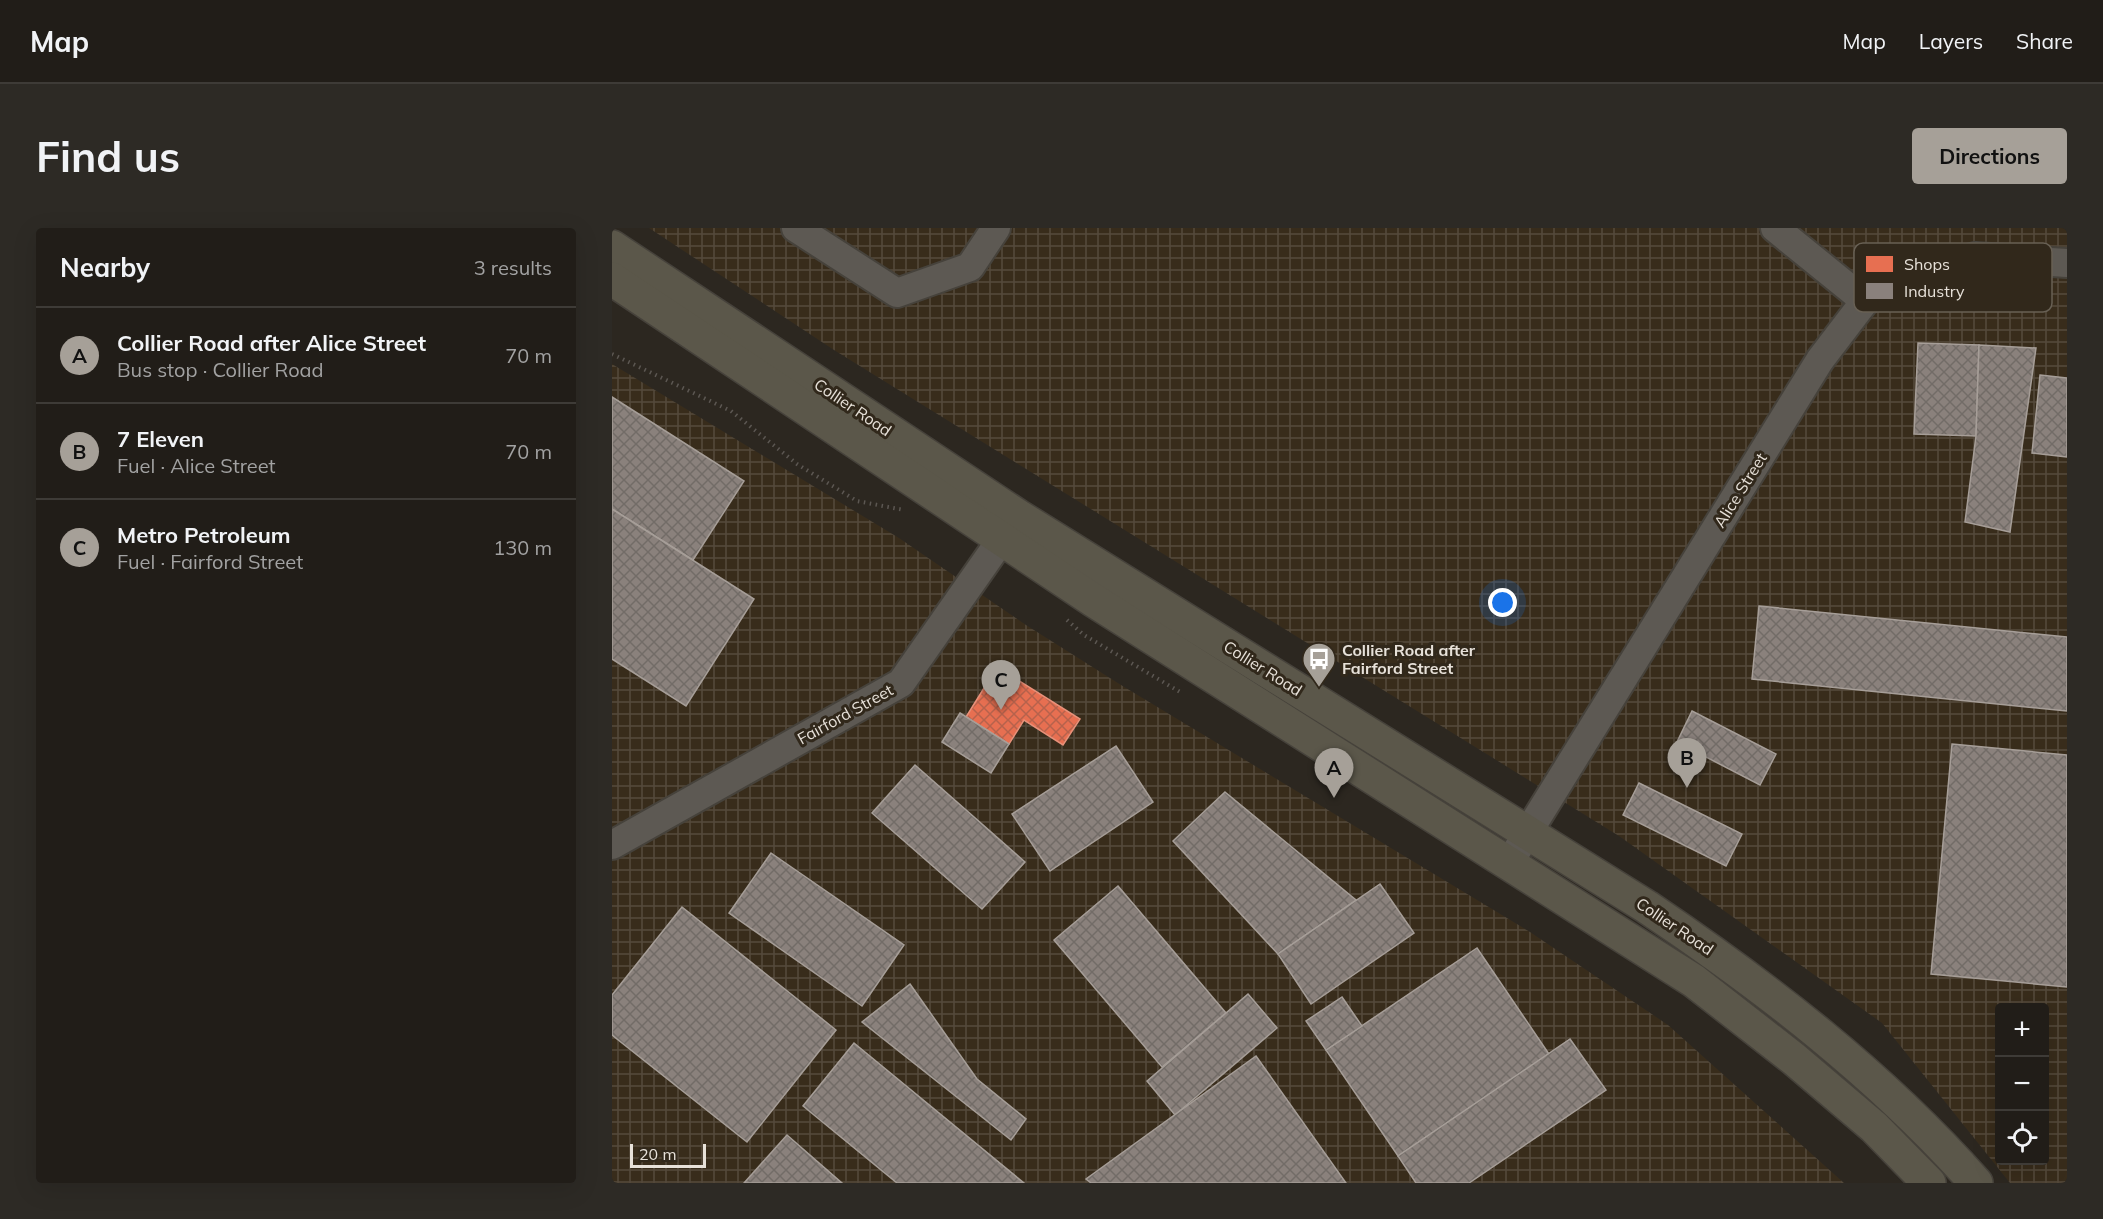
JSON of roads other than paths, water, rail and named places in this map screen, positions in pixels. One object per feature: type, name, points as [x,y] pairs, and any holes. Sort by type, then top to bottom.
[{"type":"main road","name":"Collier Road","points":[[612,247],[1011,527],[1093,600],[1703,988],[1794,1059],[1866,1120],[1929,1183]]},
{"type":"main road","name":"Collier Road","points":[[612,279],[1011,527],[1528,833],[1647,907],[1752,980],[1836,1046],[1935,1137],[1976,1183]]},
{"type":"street","points":[[796,228],[897,293],[970,267],[996,228]]},
{"type":"street","points":[[1774,228],[1854,293]]},
{"type":"street","name":"Alice Street","points":[[2052,262],[2067,263]]},
{"type":"street","name":"Alice Street","points":[[1509,863],[1820,360],[1857,312]]},
{"type":"street","name":"Fairford Street","points":[[612,845],[901,683],[1011,527]]},
{"type":"place","name":"Collier Road after Fairford Street","points":[[1319,688]]},
{"type":"place","name":"Metro Petroleum","points":[[1001,710]]},
{"type":"place","name":"7 Eleven","points":[[1687,788]]},
{"type":"place","name":"Collier Road after Alice Street","points":[[1334,798]]}]
